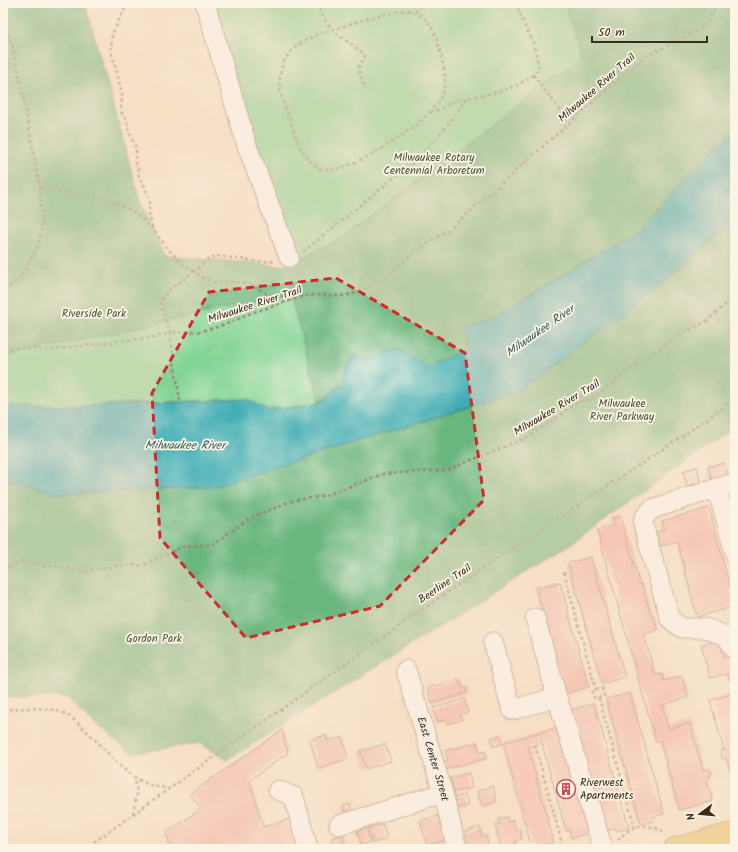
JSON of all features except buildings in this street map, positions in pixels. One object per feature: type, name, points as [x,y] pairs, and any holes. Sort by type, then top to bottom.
[{"type":"main road","points":[[669,840],[735,833]]},
{"type":"street","points":[[205,3],[247,146],[289,257]]},
{"type":"street","points":[[735,483],[652,509],[644,518],[643,524],[670,619],[682,628],[705,628],[726,636],[735,649]]},
{"type":"street","points":[[717,488],[735,554]]},
{"type":"street","points":[[535,618],[557,697],[610,845]]},
{"type":"street","points":[[493,642],[512,710],[557,697]]},
{"type":"street","name":"East Center Street","points":[[406,670],[443,793],[457,849]]},
{"type":"street","points":[[278,790],[294,797],[308,849]]},
{"type":"street","points":[[339,825],[443,793]]},
{"type":"path","points":[[128,3],[112,34],[111,50],[122,94],[121,112],[127,120],[129,132],[136,148],[136,164],[139,177],[145,187],[150,202],[150,216],[153,229]]},
{"type":"path","points":[[316,3],[320,15],[336,34],[365,55],[359,66],[359,73],[366,89]]},
{"type":"path","points":[[415,12],[423,3]]},
{"type":"path","points":[[430,112],[438,111],[452,103],[501,92],[533,76],[539,68],[536,52],[516,3]]},
{"type":"path","name":"Milwaukee River Trail","points":[[3,350],[15,348],[53,350],[133,338],[150,338],[170,333],[200,331],[232,322],[248,314],[304,296],[341,296],[353,294],[382,280],[417,250],[450,229],[644,57],[704,27],[718,3]]},
{"type":"path","points":[[408,10],[415,12],[422,15],[430,23],[435,33],[445,77],[442,94],[430,112],[413,127],[363,159],[335,169],[323,169],[313,165],[305,156],[297,140],[283,101],[280,86],[281,71],[284,61],[291,51],[300,43],[315,35],[333,29],[396,12],[408,10]]},
{"type":"path","points":[[3,23],[12,45],[21,84],[40,188],[42,227],[38,246],[20,278],[3,292]]},
{"type":"path","points":[[533,76],[570,122]]},
{"type":"path","points":[[180,401],[170,333],[160,302],[167,291],[195,271],[208,259],[217,256],[272,262],[306,250],[420,156],[445,128],[467,99]]},
{"type":"path","points":[[40,188],[105,199],[131,210],[153,229],[184,265],[205,279],[214,282],[236,282],[251,285],[257,287],[267,295],[304,296]]},
{"type":"path","name":"Milwaukee River Trail","points":[[3,570],[21,562],[87,571],[115,566],[144,565],[184,546],[211,545],[250,518],[291,501],[324,496],[383,474],[448,470],[524,439],[558,418],[576,403],[593,398],[676,336],[707,321],[735,296]]},
{"type":"path","name":"Beerline Trail","points":[[84,849],[169,788],[273,717],[443,595],[678,439],[735,399]]},
{"type":"path","points":[[564,572],[596,690]]},
{"type":"path","points":[[602,688],[604,696],[599,698],[594,699],[592,691],[602,688]]},
{"type":"path","points":[[599,698],[635,827]]},
{"type":"path","points":[[3,710],[49,710],[64,714],[90,734],[106,753],[135,777],[151,785],[169,788]]},
{"type":"path","points":[[535,745],[563,847]]},
{"type":"path","points":[[133,815],[137,794],[135,777]]},
{"type":"path","points":[[610,845],[627,831],[635,827],[650,826],[669,840]]},
{"type":"path","points":[[560,849],[563,847],[579,847],[585,849]]},
{"type":"highlighted area","points":[[336,278],[465,353],[484,500],[380,606],[246,638],[160,538],[152,393],[209,292]]},
{"type":"green space","name":"Milwaukee Rotary Centennial Arboretum","points":[[3,3],[85,3],[140,202],[164,256],[282,266],[305,289],[211,3],[565,3],[582,57],[735,3],[735,129],[501,313],[370,359],[353,356],[341,385],[320,402],[267,410],[247,399],[81,406],[3,406]]},
{"type":"green space","name":"Milwaukee Rotary Centennial Arboretum","points":[[3,3],[85,3],[140,202],[164,256],[282,266],[340,239],[582,57],[565,3],[735,3],[735,129],[635,230],[501,313],[461,328],[466,349],[427,368],[398,349],[372,359],[353,356],[341,385],[320,402],[290,294],[9,356],[3,355]]},
{"type":"green space","name":"Gordon Park","points":[[735,219],[735,426],[566,547],[227,760],[200,743],[133,753],[96,727],[67,697],[3,697],[3,478],[58,494],[212,487],[657,288]]},
{"type":"water","name":"Milwaukee River","points":[[735,129],[735,219],[657,288],[519,391],[212,487],[58,494],[3,478],[3,406],[81,406],[247,399],[267,410],[320,402],[341,385],[353,356],[370,359],[398,349],[427,367],[466,349],[460,328],[501,313],[635,230]]},
{"type":"place","name":"Riverwest Apartments","points":[[566,789]]},
{"type":"park label","name":"Riverside Park","points":[[94,314]]},
{"type":"park label","name":"Milwaukee River Parkway","points":[[622,410]]}]
